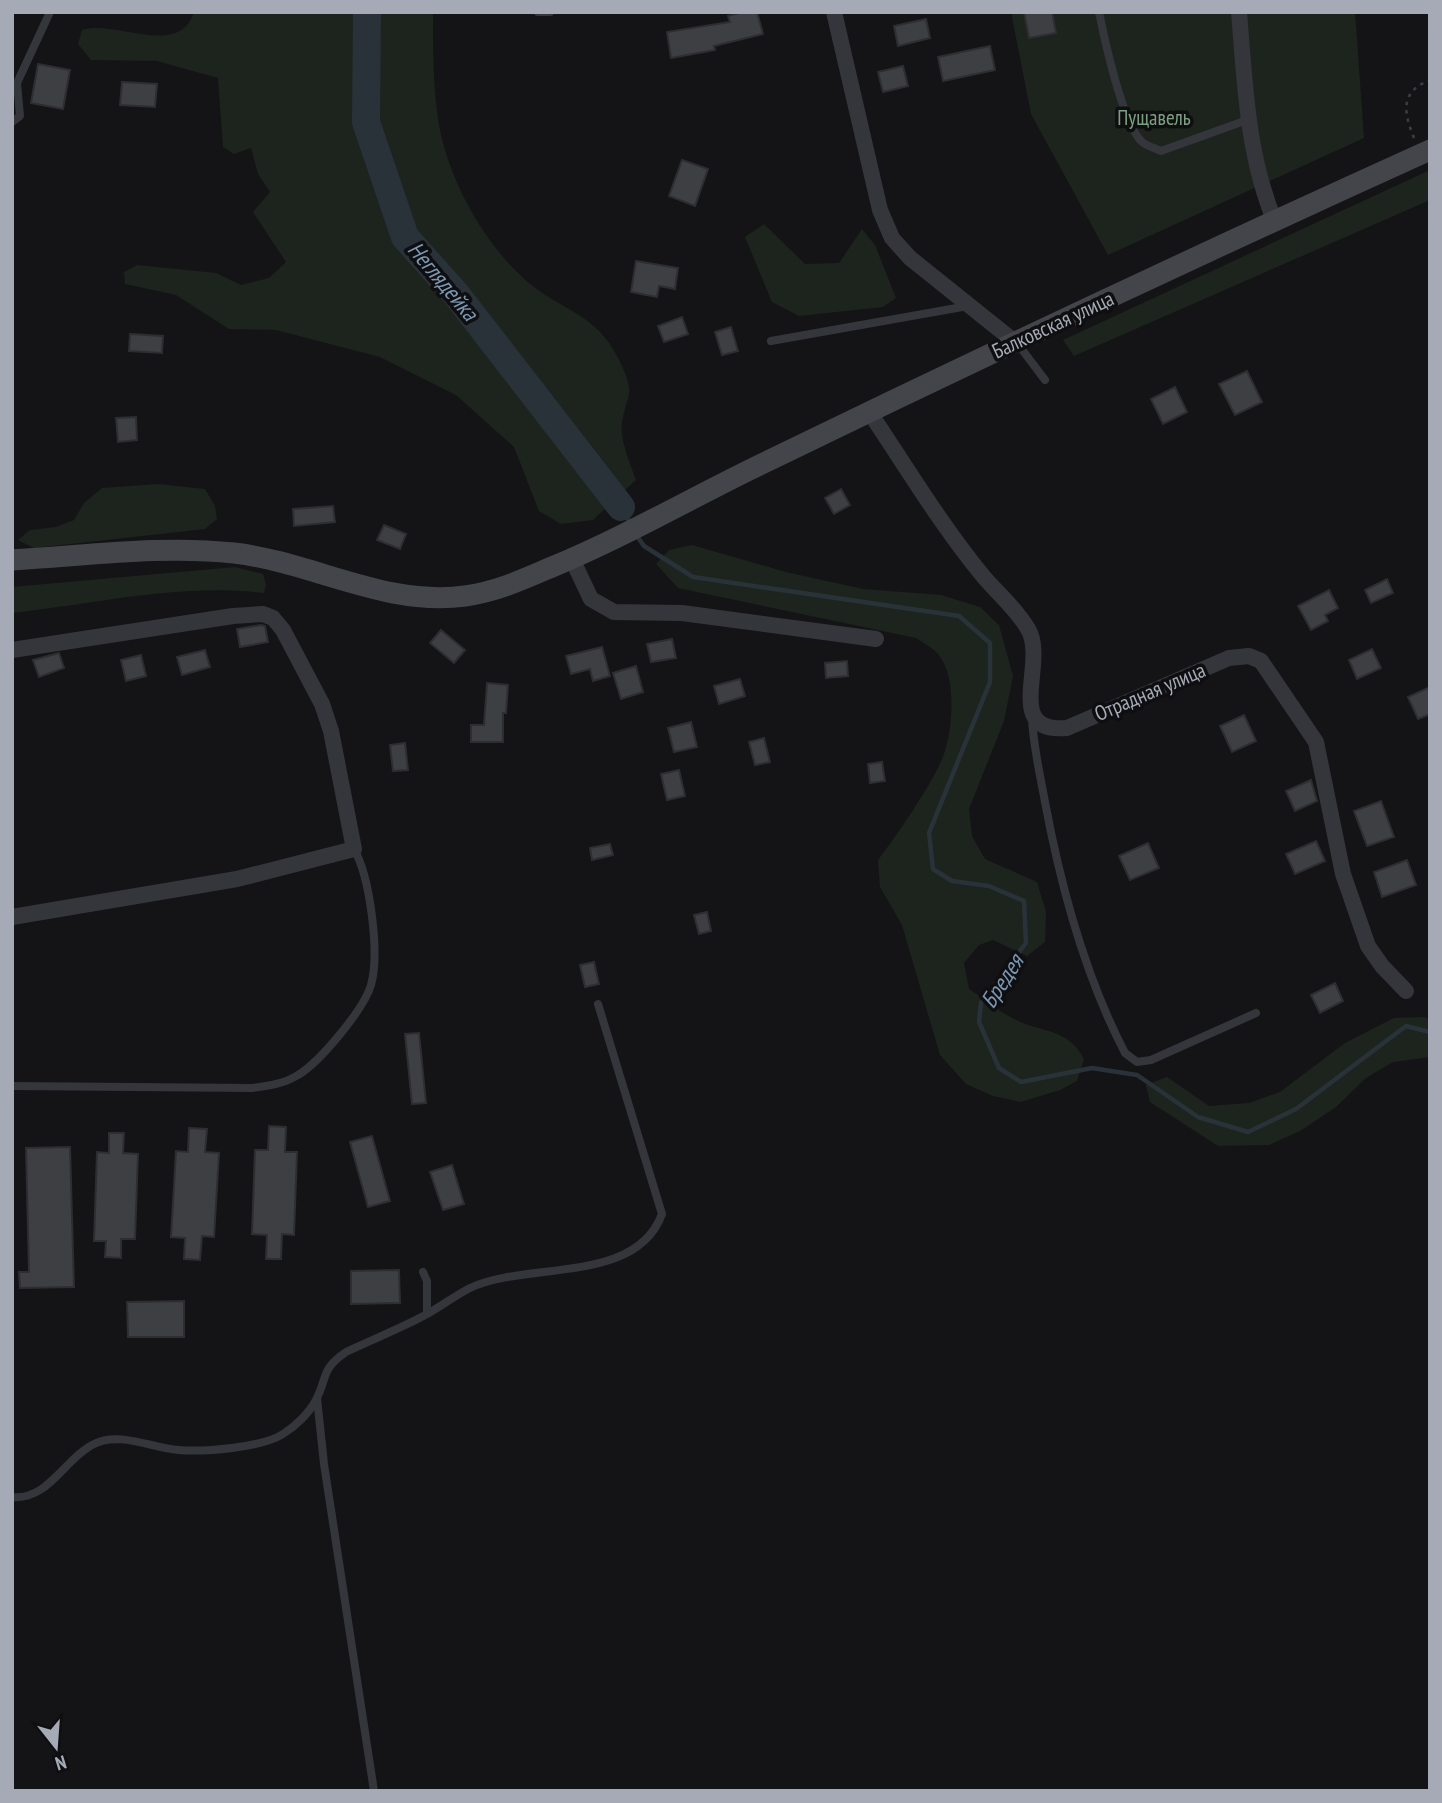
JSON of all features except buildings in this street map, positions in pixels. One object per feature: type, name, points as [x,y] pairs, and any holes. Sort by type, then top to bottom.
[{"type":"main road","name":"Балковская улица","points":[[12,560],[189,550],[234,553],[279,561],[407,597],[439,599],[505,587],[607,543],[678,505],[1015,342],[1425,152]]},
{"type":"street","points":[[834,12],[880,210],[892,238],[910,258],[1015,342]]},
{"type":"street","points":[[1239,12],[1247,120],[1260,185],[1275,222]]},
{"type":"street","points":[[870,414],[960,545],[1030,631],[1037,652],[1029,697],[1032,714]]},
{"type":"street","points":[[572,559],[591,599],[614,612],[681,613],[876,639]]},
{"type":"street","points":[[12,650],[233,616],[263,614],[273,618],[283,630],[322,704],[331,731],[354,849],[237,879],[12,918]]},
{"type":"street","name":"Отрадная улица","points":[[1032,714],[1042,726],[1053,729],[1067,728],[1229,658],[1249,656],[1261,661],[1316,742],[1343,874],[1368,946],[1382,967],[1406,991]]},
{"type":"lane","points":[[12,122],[20,116],[18,83],[22,69],[50,12]]},
{"type":"lane","points":[[538,12],[550,12]]},
{"type":"lane","points":[[1099,12],[1109,61],[1133,128],[1142,143],[1161,151],[1247,120]]},
{"type":"lane","points":[[771,341],[970,305]]},
{"type":"lane","points":[[1015,342],[1045,380]]},
{"type":"lane","points":[[1032,714],[1033,739],[1054,849],[1082,949],[1125,1054],[1137,1062],[1151,1060],[1256,1013]]},
{"type":"lane","points":[[12,1086],[252,1088],[276,1084],[298,1076],[318,1059],[363,1002],[371,985],[374,961],[368,881],[354,849]]},
{"type":"lane","points":[[374,1791],[324,1464],[317,1398],[322,1376],[334,1360],[427,1314],[472,1287],[540,1272],[601,1263],[633,1250],[655,1232],[662,1214],[598,1004]]},
{"type":"lane","points":[[423,1272],[427,1281],[427,1314]]},
{"type":"lane","points":[[12,1497],[24,1499],[35,1494],[96,1443],[108,1439],[179,1450],[261,1443],[282,1435],[305,1416],[317,1398]]},
{"type":"path","points":[[1425,152],[1406,117],[1404,102],[1411,92],[1430,80]]},
{"type":"green space","points":[[194,12],[433,12],[434,79],[438,119],[450,164],[470,209],[497,250],[513,268],[530,284],[579,315],[600,332],[618,358],[627,380],[629,393],[622,434],[636,480],[593,520],[561,524],[539,511],[514,447],[456,395],[380,357],[276,330],[229,329],[176,295],[125,284],[124,272],[137,265],[216,273],[241,285],[269,278],[286,262],[253,212],[270,192],[258,174],[251,148],[234,154],[223,147],[218,78],[157,61],[91,60],[78,44],[82,30],[96,28],[145,34],[175,33],[186,26]]},
{"type":"green space","name":"Пущавель","points":[[1011,12],[1355,12],[1364,138],[1108,255],[1031,114]]},
{"type":"green space","points":[[1430,170],[1430,200],[1074,356],[1063,340]]},
{"type":"green space","points":[[764,224],[805,264],[839,263],[862,229],[875,245],[896,298],[883,307],[799,316],[772,302],[745,237]]},
{"type":"green space","points":[[158,484],[205,489],[215,506],[217,519],[205,529],[34,548],[18,540],[30,530],[56,527],[74,520],[84,503],[102,488]]},
{"type":"green space","points":[[692,545],[786,572],[863,589],[941,595],[980,607],[999,625],[1013,676],[1004,721],[969,809],[972,836],[985,859],[1037,882],[1046,912],[1045,942],[1027,956],[993,940],[979,945],[964,963],[969,989],[1010,1017],[1063,1036],[1078,1049],[1084,1059],[1077,1081],[1060,1090],[1021,1102],[993,1096],[966,1084],[940,1055],[902,925],[880,887],[878,860],[924,793],[939,766],[947,743],[951,688],[938,654],[916,638],[678,588],[656,564],[669,550]]},
{"type":"green space","points":[[235,567],[263,574],[266,585],[264,593],[169,593],[12,613],[12,587]]},
{"type":"green space","points":[[1424,1017],[1430,1020],[1430,1057],[1393,1062],[1366,1078],[1336,1107],[1300,1131],[1269,1145],[1218,1146],[1150,1102],[1146,1085],[1167,1077],[1209,1106],[1249,1103],[1280,1092],[1345,1043],[1394,1018]]},
{"type":"waterway","name":"Неглядейка","points":[[367,12],[366,122],[405,237],[456,294],[621,507]]},
{"type":"waterway","name":"Бредея","points":[[621,507],[631,525]]},
{"type":"waterway","name":"Бредея","points":[[637,536],[644,546],[693,577],[959,616],[990,643],[990,682],[929,833],[933,869],[952,881],[989,886],[1024,901],[1026,943],[981,1003],[979,1022],[999,1068],[1021,1082],[1092,1068],[1137,1075],[1198,1117],[1248,1132],[1296,1109],[1406,1026],[1430,1032]]}]
